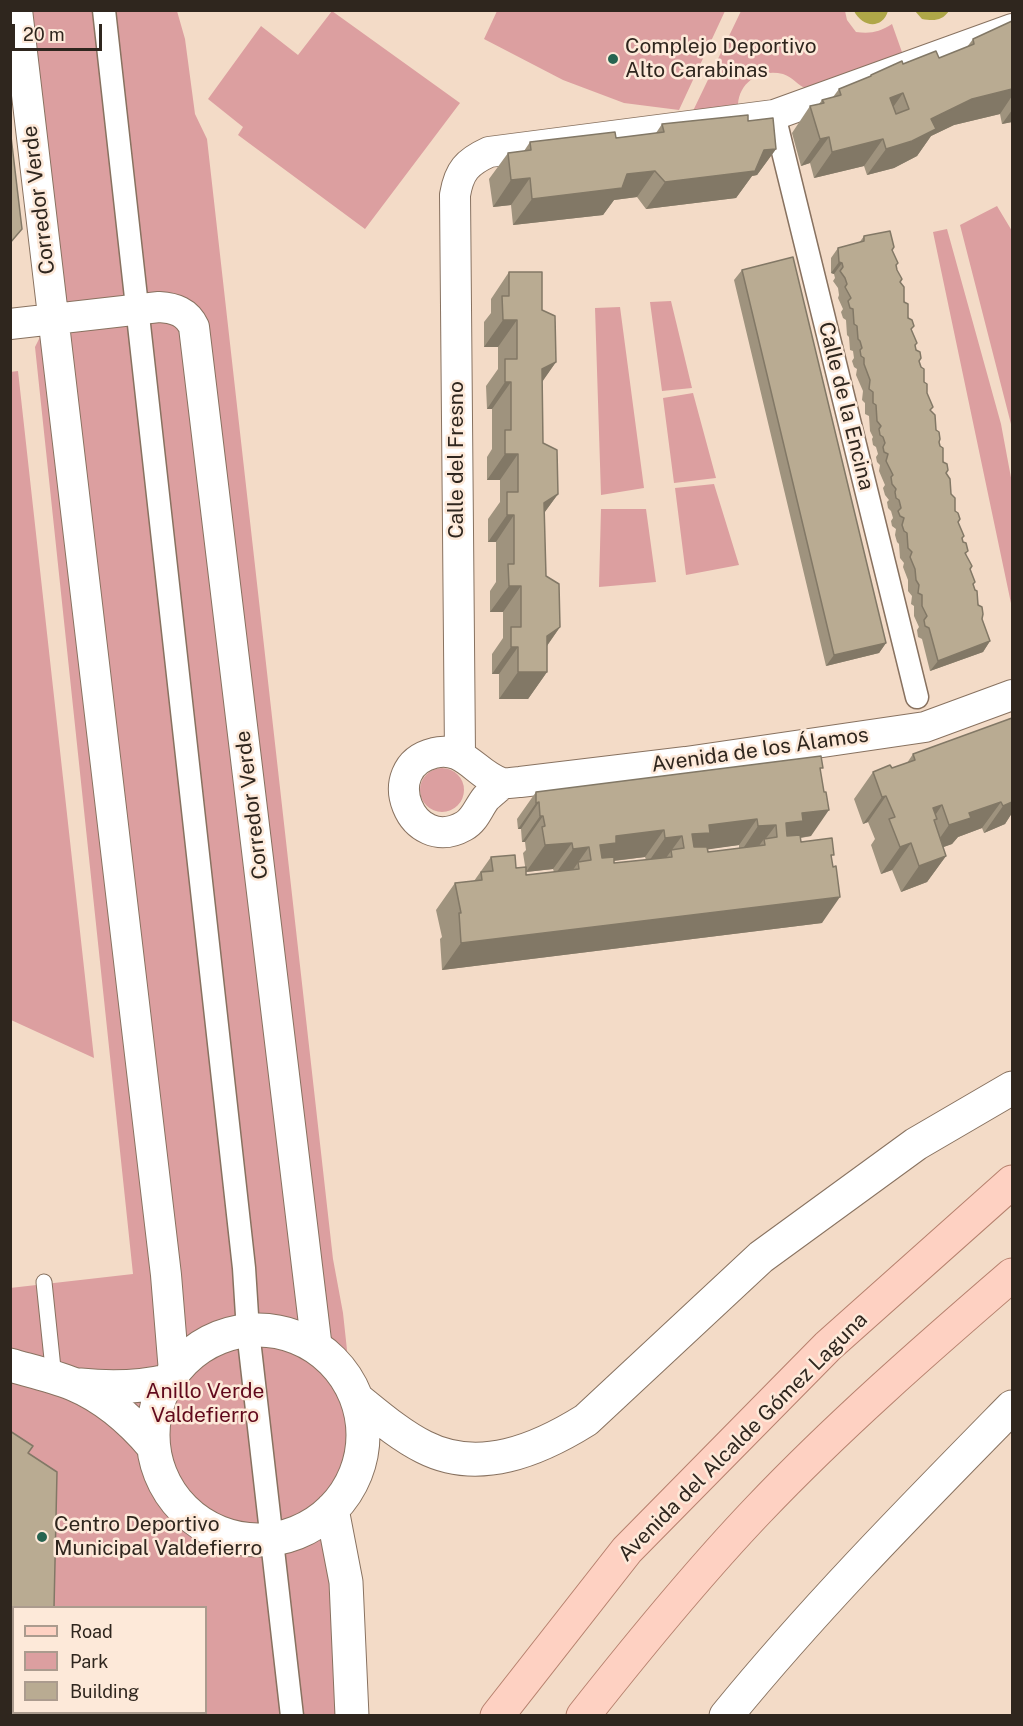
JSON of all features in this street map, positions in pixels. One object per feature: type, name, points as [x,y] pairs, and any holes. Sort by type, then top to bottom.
[{"type":"main road","name":"Avenida del Alcalde Gómez Laguna","points":[[497,1716],[627,1550],[828,1346],[1012,1182]]},
{"type":"main road","points":[[583,1716],[646,1636],[758,1510],[897,1377],[1012,1275]]},
{"type":"street","name":"Corredor Verde","points":[[17,10],[165,1264],[171,1377]]},
{"type":"street","points":[[104,10],[242,1256],[248,1331],[284,1536],[292,1716]]},
{"type":"street","points":[[774,116],[1012,29]]},
{"type":"street","name":"Calle del Fresno","points":[[460,755],[455,195],[457,182],[465,167],[474,158],[489,152],[774,116]]},
{"type":"street","name":"Calle de la Encina","points":[[774,116],[917,698]]},
{"type":"street","name":"Corredor Verde","points":[[53,318],[159,307],[178,310],[190,320],[196,336],[317,1348]]},
{"type":"street","points":[[10,324],[53,318]]},
{"type":"street","name":"Avenida de los Álamos","points":[[503,783],[694,760],[924,727],[1012,695]]},
{"type":"street","points":[[447,751],[460,755],[477,769],[503,783],[488,796],[475,817],[465,826],[452,831],[438,832],[414,819],[403,794],[404,781],[410,768],[420,759],[433,753],[447,751]]},
{"type":"street","points":[[357,1399],[388,1424],[426,1448],[456,1458],[486,1459],[526,1452],[559,1437],[586,1420],[761,1257],[916,1144],[1012,1088]]},
{"type":"street","name":"Corredor Verde","points":[[248,1331],[272,1331],[296,1338],[317,1348],[342,1372],[357,1399],[362,1421],[361,1455],[348,1488],[332,1509],[316,1523],[284,1536],[251,1540],[222,1534],[196,1520],[174,1499],[160,1474],[153,1446],[153,1423],[158,1401],[171,1377],[189,1356],[207,1343],[248,1331]]},
{"type":"street","points":[[10,1365],[64,1381],[112,1388],[142,1387],[171,1377]]},
{"type":"street","points":[[64,1381],[123,1414],[153,1446]]},
{"type":"street","points":[[726,1716],[920,1500],[1012,1407]]},
{"type":"street","points":[[332,1509],[346,1582],[352,1716]]},
{"type":"street","points":[[284,1536],[316,1549],[346,1582]]},
{"type":"lane","points":[[44,1282],[64,1381]]},
{"type":"green space","name":"Complejo Deportivo Alto Carabinas","points":[[497,10],[725,11],[679,110],[624,103],[563,80],[484,39]]},
{"type":"green space","name":"Anillo Verde Valdefierro","points":[[24,11],[177,11],[185,39],[195,114],[207,139],[333,1259],[343,1313],[351,1387],[362,1421],[363,1444],[358,1467],[348,1488],[332,1509],[362,1715],[11,1715],[10,1288],[133,1274],[35,347],[56,305]]},
{"type":"green space","points":[[332,11],[460,103],[365,229],[238,135],[243,127],[208,99],[261,26],[298,55]]},
{"type":"green space","points":[[741,11],[845,11],[847,20],[856,32],[875,32],[892,24],[903,55],[807,89],[783,74],[766,73],[752,79],[741,91],[738,108],[692,113]]},
{"type":"green space","points":[[997,206],[1012,231],[1012,428],[960,225]]},
{"type":"green space","points":[[947,229],[1001,424],[1012,483],[1012,608],[933,232]]},
{"type":"green space","points":[[671,301],[692,388],[662,391],[650,302]]},
{"type":"green space","points":[[620,307],[644,488],[601,495],[595,308]]},
{"type":"green space","points":[[18,371],[94,1058],[11,1020],[10,372]]},
{"type":"green space","points":[[693,393],[716,478],[674,483],[663,398]]},
{"type":"green space","points":[[714,484],[739,565],[686,575],[675,488]]},
{"type":"green space","points":[[601,509],[646,509],[656,582],[599,587]]},
{"type":"green space","points":[[442,768],[458,774],[464,790],[458,806],[442,812],[426,806],[420,790],[426,774]]},
{"type":"shaded area","points":[[854,11],[888,11],[881,21],[872,24],[862,20]]},
{"type":"shaded area","points":[[915,11],[949,11],[937,20],[930,20],[922,19]]},
{"type":"building","points":[[1012,21],[1012,89],[972,99],[931,119],[936,129],[912,141],[886,149],[883,139],[832,152],[829,137],[820,139],[810,106],[824,103],[822,100],[841,95],[839,89],[902,61],[903,64],[936,51],[939,58],[974,44],[973,39]],"holes":[[[903,93],[909,109],[896,114],[890,98]]]},
{"type":"building","points":[[748,115],[748,121],[773,118],[776,149],[764,150],[755,171],[665,182],[655,171],[627,174],[622,188],[532,199],[530,178],[511,180],[508,153],[531,150],[530,142],[615,132],[616,138],[664,132],[662,124]]},
{"type":"building","points":[[10,128],[22,229],[10,243]]},
{"type":"building","points":[[890,231],[894,247],[892,250],[898,263],[897,270],[902,279],[900,282],[904,287],[904,302],[908,304],[908,318],[912,320],[914,326],[911,329],[917,343],[916,350],[920,352],[919,361],[924,369],[924,382],[927,384],[927,393],[933,407],[930,410],[935,415],[936,430],[939,432],[940,446],[943,448],[943,462],[947,464],[946,473],[950,479],[951,494],[955,498],[955,511],[960,519],[958,522],[964,536],[963,542],[966,543],[968,551],[965,553],[972,566],[970,569],[977,591],[978,605],[982,607],[982,619],[990,641],[938,661],[929,628],[925,626],[924,620],[927,616],[922,606],[922,595],[918,593],[919,585],[910,557],[912,552],[908,548],[907,533],[902,525],[904,518],[898,511],[901,508],[896,498],[896,489],[892,484],[893,475],[886,461],[888,454],[884,452],[885,443],[880,435],[881,426],[877,421],[873,392],[869,389],[870,380],[864,358],[861,356],[862,348],[858,339],[857,326],[854,324],[853,309],[850,308],[848,301],[851,298],[845,287],[847,284],[845,278],[840,271],[843,267],[839,262],[838,248],[864,241],[864,236]]},
{"type":"building","points":[[793,257],[886,643],[834,655],[742,270]]},
{"type":"building","points":[[509,272],[542,272],[542,310],[555,316],[556,362],[542,369],[543,443],[557,450],[558,494],[544,503],[546,576],[559,584],[560,627],[547,636],[547,672],[518,672],[518,647],[511,647],[511,627],[521,627],[521,586],[509,586],[508,564],[514,564],[514,515],[507,515],[507,492],[518,492],[518,454],[505,454],[505,430],[511,430],[511,382],[505,382],[505,359],[517,359],[517,320],[503,320],[502,296],[509,296]]},
{"type":"building","points":[[1012,718],[1012,802],[1003,806],[1001,802],[969,813],[971,818],[949,825],[942,805],[933,808],[937,819],[934,820],[946,856],[919,866],[911,843],[900,847],[889,819],[895,817],[886,796],[882,797],[873,772],[890,765],[892,768],[915,760],[913,754]]},
{"type":"building","points":[[821,756],[823,768],[820,768],[829,810],[802,813],[803,821],[786,823],[787,836],[800,835],[801,842],[832,838],[834,855],[831,855],[833,867],[836,866],[840,897],[461,943],[459,913],[461,913],[455,883],[482,880],[481,872],[493,871],[491,857],[515,855],[516,868],[526,867],[526,875],[579,869],[578,862],[591,860],[589,847],[573,849],[572,843],[545,845],[542,827],[545,826],[543,816],[540,816],[539,802],[536,803],[536,792]],"holes":[[[757,819],[758,826],[776,825],[777,837],[764,839],[765,845],[708,852],[707,847],[694,847],[692,834],[710,833],[709,825]],[[664,830],[665,838],[682,836],[684,848],[671,850],[672,857],[614,863],[614,857],[602,858],[600,845],[616,843],[616,836]]]},
{"type":"building","name":"Centro Deportivo Municipal Valdefierro","points":[[10,1431],[33,1446],[28,1453],[57,1472],[54,1606],[12,1606],[12,1697],[10,1697]]},
{"type":"place","name":"Complejo Deportivo Alto Carabinas","points":[[613,59]]},
{"type":"place","name":"Centro Deportivo Municipal Valdefierro","points":[[42,1537]]}]
